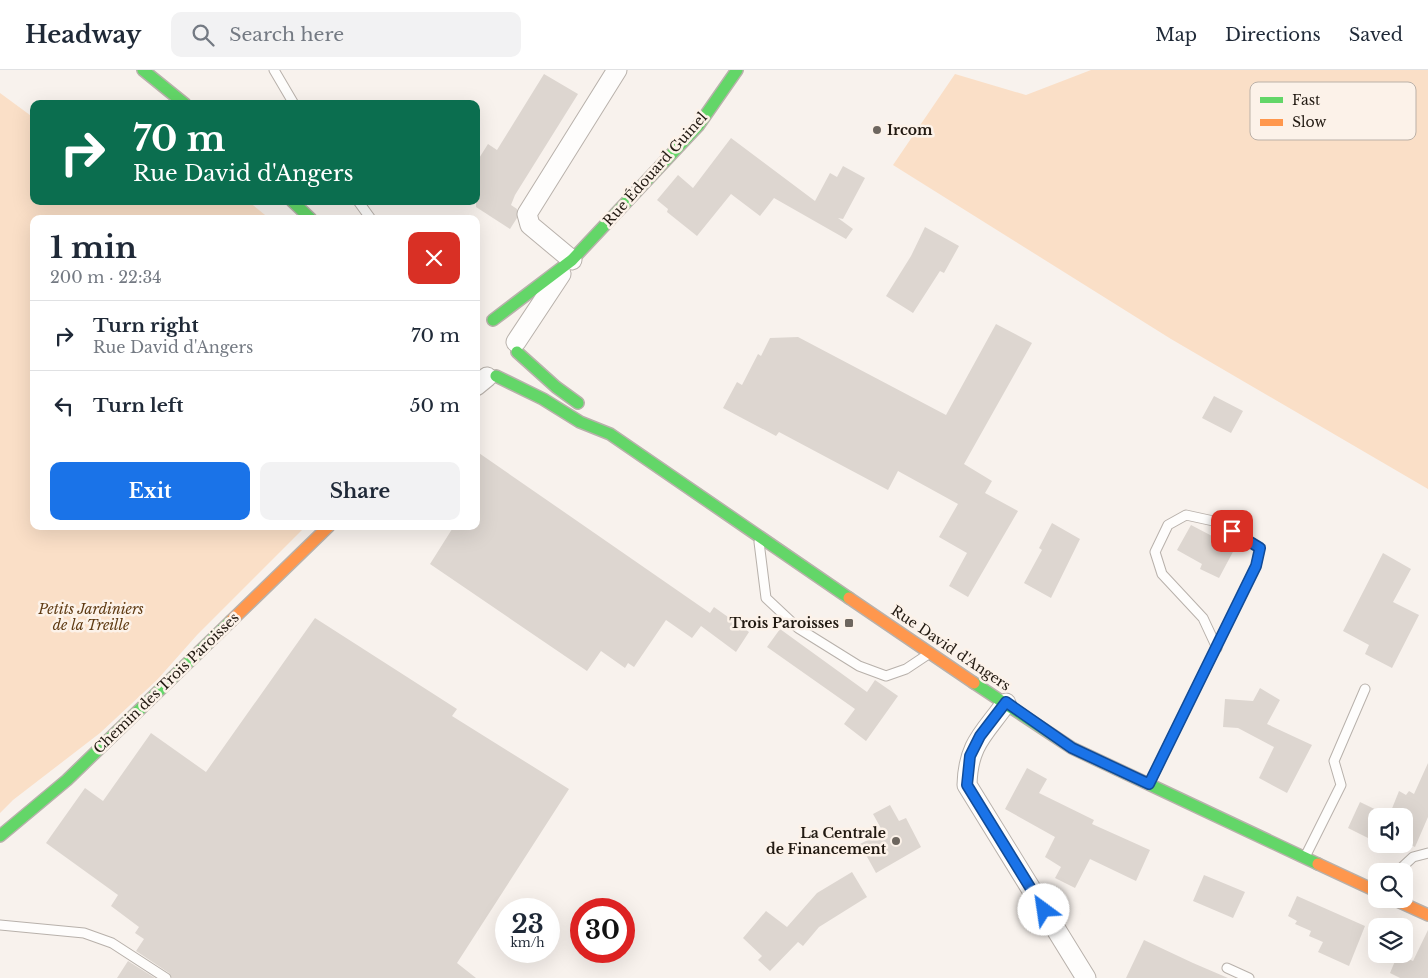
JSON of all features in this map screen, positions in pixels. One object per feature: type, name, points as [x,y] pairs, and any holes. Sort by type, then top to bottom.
[{"type":"main road","points":[[143,70],[188,100]]},
{"type":"main road","name":"Rue Édouard Guinel","points":[[493,320],[570,262],[698,126],[737,70]]},
{"type":"main road","points":[[182,87],[189,100]]},
{"type":"main road","points":[[296,205],[308,215]]},
{"type":"main road","points":[[311,205],[322,215]]},
{"type":"main road","points":[[481,321],[493,320]]},
{"type":"main road","name":"Rue David d'Angers","points":[[493,320],[512,337],[556,387],[590,413],[610,434],[929,653],[1006,702],[1072,748],[1368,887]]},
{"type":"main road","points":[[484,379],[510,367],[512,337]]},
{"type":"main road","name":"Rue David d'Angers","points":[[484,379],[543,399],[580,422],[610,434]]},
{"type":"main road","name":"Chemin des Trois Paroisses","points":[[0,836],[67,780],[324,530]]},
{"type":"main road","points":[[1413,908],[1428,915]]},
{"type":"street","points":[[570,262],[530,225],[528,214],[617,70]]},
{"type":"street","name":"Rue Édouard Guinel","points":[[512,337],[570,262]]},
{"type":"street","points":[[1006,702],[980,736],[970,756],[967,785],[1086,978]]},
{"type":"lane","points":[[274,70],[292,100]]},
{"type":"lane","points":[[1149,784],[1216,648],[1256,566],[1260,548],[1218,522],[1186,515],[1168,525],[1155,552],[1162,574],[1204,618],[1216,648]]},
{"type":"lane","points":[[758,535],[766,598],[798,628],[859,666],[886,676],[906,670],[929,653]]},
{"type":"lane","points":[[1304,858],[1341,785],[1334,760],[1365,689]]},
{"type":"lane","points":[[1407,863],[1413,857],[1428,853]]},
{"type":"lane","points":[[0,925],[84,933],[112,943],[166,978]]},
{"type":"lane","points":[[1227,968],[1249,978]]},
{"type":"green space","points":[[1091,70],[1428,70],[1428,489],[1171,339],[893,165],[955,74],[1026,95]]},
{"type":"green space","name":"Petits Jardiniers de la Treille","points":[[0,93],[30,115],[30,205],[253,205],[265,215],[30,215],[30,530],[302,530],[197,635],[157,680],[100,733],[13,800],[0,813]]},
{"type":"building","points":[[544,74],[578,94],[515,195],[511,205],[517,209],[517,218],[510,229],[476,207],[476,205],[480,205],[480,157],[488,144],[497,150]]},
{"type":"building","points":[[731,138],[815,201],[830,173],[837,177],[843,166],[865,178],[843,219],[838,218],[853,229],[846,239],[774,198],[760,216],[731,194],[697,236],[667,212],[668,209],[657,200],[678,175],[693,188]]},
{"type":"building","points":[[925,227],[959,246],[944,273],[940,271],[913,313],[886,296],[911,256]]},
{"type":"building","points":[[996,324],[1032,343],[964,464],[992,481],[985,493],[1018,511],[968,597],[949,586],[967,553],[939,537],[958,504],[898,471],[888,490],[779,432],[776,436],[723,408],[737,382],[742,385],[758,354],[761,356],[770,338],[798,337],[946,415]]},
{"type":"building","points":[[1214,396],[1243,411],[1231,433],[1202,418]]},
{"type":"building","points":[[480,454],[710,613],[714,607],[749,632],[736,652],[701,626],[692,638],[666,620],[634,667],[628,663],[625,668],[601,651],[587,671],[430,564],[451,530],[480,530]]},
{"type":"building","points":[[1052,523],[1080,539],[1051,598],[1024,583],[1042,550],[1039,548]]},
{"type":"building","points":[[1191,525],[1235,548],[1219,578],[1200,569],[1202,564],[1177,550]]},
{"type":"building","points":[[1383,553],[1411,569],[1393,602],[1419,615],[1392,668],[1365,654],[1369,645],[1343,631]]},
{"type":"building","points":[[315,618],[457,709],[452,716],[569,789],[499,898],[495,898],[495,904],[457,963],[476,978],[172,978],[169,973],[136,951],[144,939],[135,933],[139,927],[111,906],[118,895],[46,843],[85,788],[103,801],[151,733],[206,772]]},
{"type":"building","points":[[780,629],[867,692],[875,680],[898,696],[866,741],[844,724],[855,709],[767,647]]},
{"type":"building","points":[[1260,688],[1280,700],[1267,724],[1312,745],[1287,793],[1259,778],[1274,747],[1238,728],[1223,727],[1225,699],[1253,701]]},
{"type":"building","points":[[1428,763],[1428,817],[1415,847],[1413,846],[1413,808],[1392,808],[1399,791],[1406,795],[1409,791],[1414,794]]},
{"type":"building","points":[[1027,768],[1047,779],[1039,793],[1094,820],[1092,824],[1150,850],[1136,881],[1090,859],[1075,888],[1055,878],[1061,867],[1045,857],[1055,837],[1005,809]]},
{"type":"building","points":[[1360,802],[1372,808],[1368,808],[1368,838],[1348,828]]},
{"type":"building","points":[[890,805],[899,821],[906,818],[921,847],[876,873],[860,844],[883,832],[873,814]]},
{"type":"building","points":[[852,872],[867,897],[819,927],[803,946],[798,942],[770,971],[758,960],[762,956],[743,938],[766,911],[787,927],[817,893]]},
{"type":"building","points":[[1204,875],[1245,892],[1233,918],[1193,901]]},
{"type":"building","points":[[1297,896],[1365,926],[1349,966],[1318,952],[1323,942],[1309,936],[1311,931],[1295,924],[1297,921],[1288,916]]},
{"type":"building","points":[[1428,930],[1428,978],[1400,978],[1390,973],[1394,963],[1413,963]]},
{"type":"building","points":[[1144,940],[1193,963],[1228,978],[1126,978]]},
{"type":"building","points":[[128,961],[155,978],[117,978]]},
{"type":"traffic: fast","points":[[143,70],[180,100]]},
{"type":"traffic: fast","points":[[493,320],[572,260],[698,126],[737,70]]},
{"type":"traffic: fast","points":[[296,205],[307,215]]},
{"type":"traffic: fast","points":[[517,352],[556,387],[578,403]]},
{"type":"traffic: fast","points":[[496,376],[543,399],[580,422],[610,434],[849,598]]},
{"type":"traffic: fast","points":[[0,836],[67,780],[231,621]]},
{"type":"traffic: fast","points":[[974,683],[1072,748],[1318,864]]},
{"type":"traffic: slow","points":[[231,621],[325,530]]},
{"type":"traffic: slow","points":[[849,598],[974,683]]},
{"type":"traffic: slow","points":[[1318,864],[1368,887]]},
{"type":"traffic: slow","points":[[1413,908],[1428,915]]},
{"type":"place","name":"Ircom","points":[[877,130]]},
{"type":"place","name":"Trois Paroisses","points":[[849,623]]},
{"type":"place","name":"La Centrale de Financement","points":[[896,841]]},
{"type":"route","points":[[1044,910],[967,785],[967,766],[970,756],[980,736],[1006,702],[1072,748],[1149,784],[1256,566],[1260,548],[1232,531]]}]
